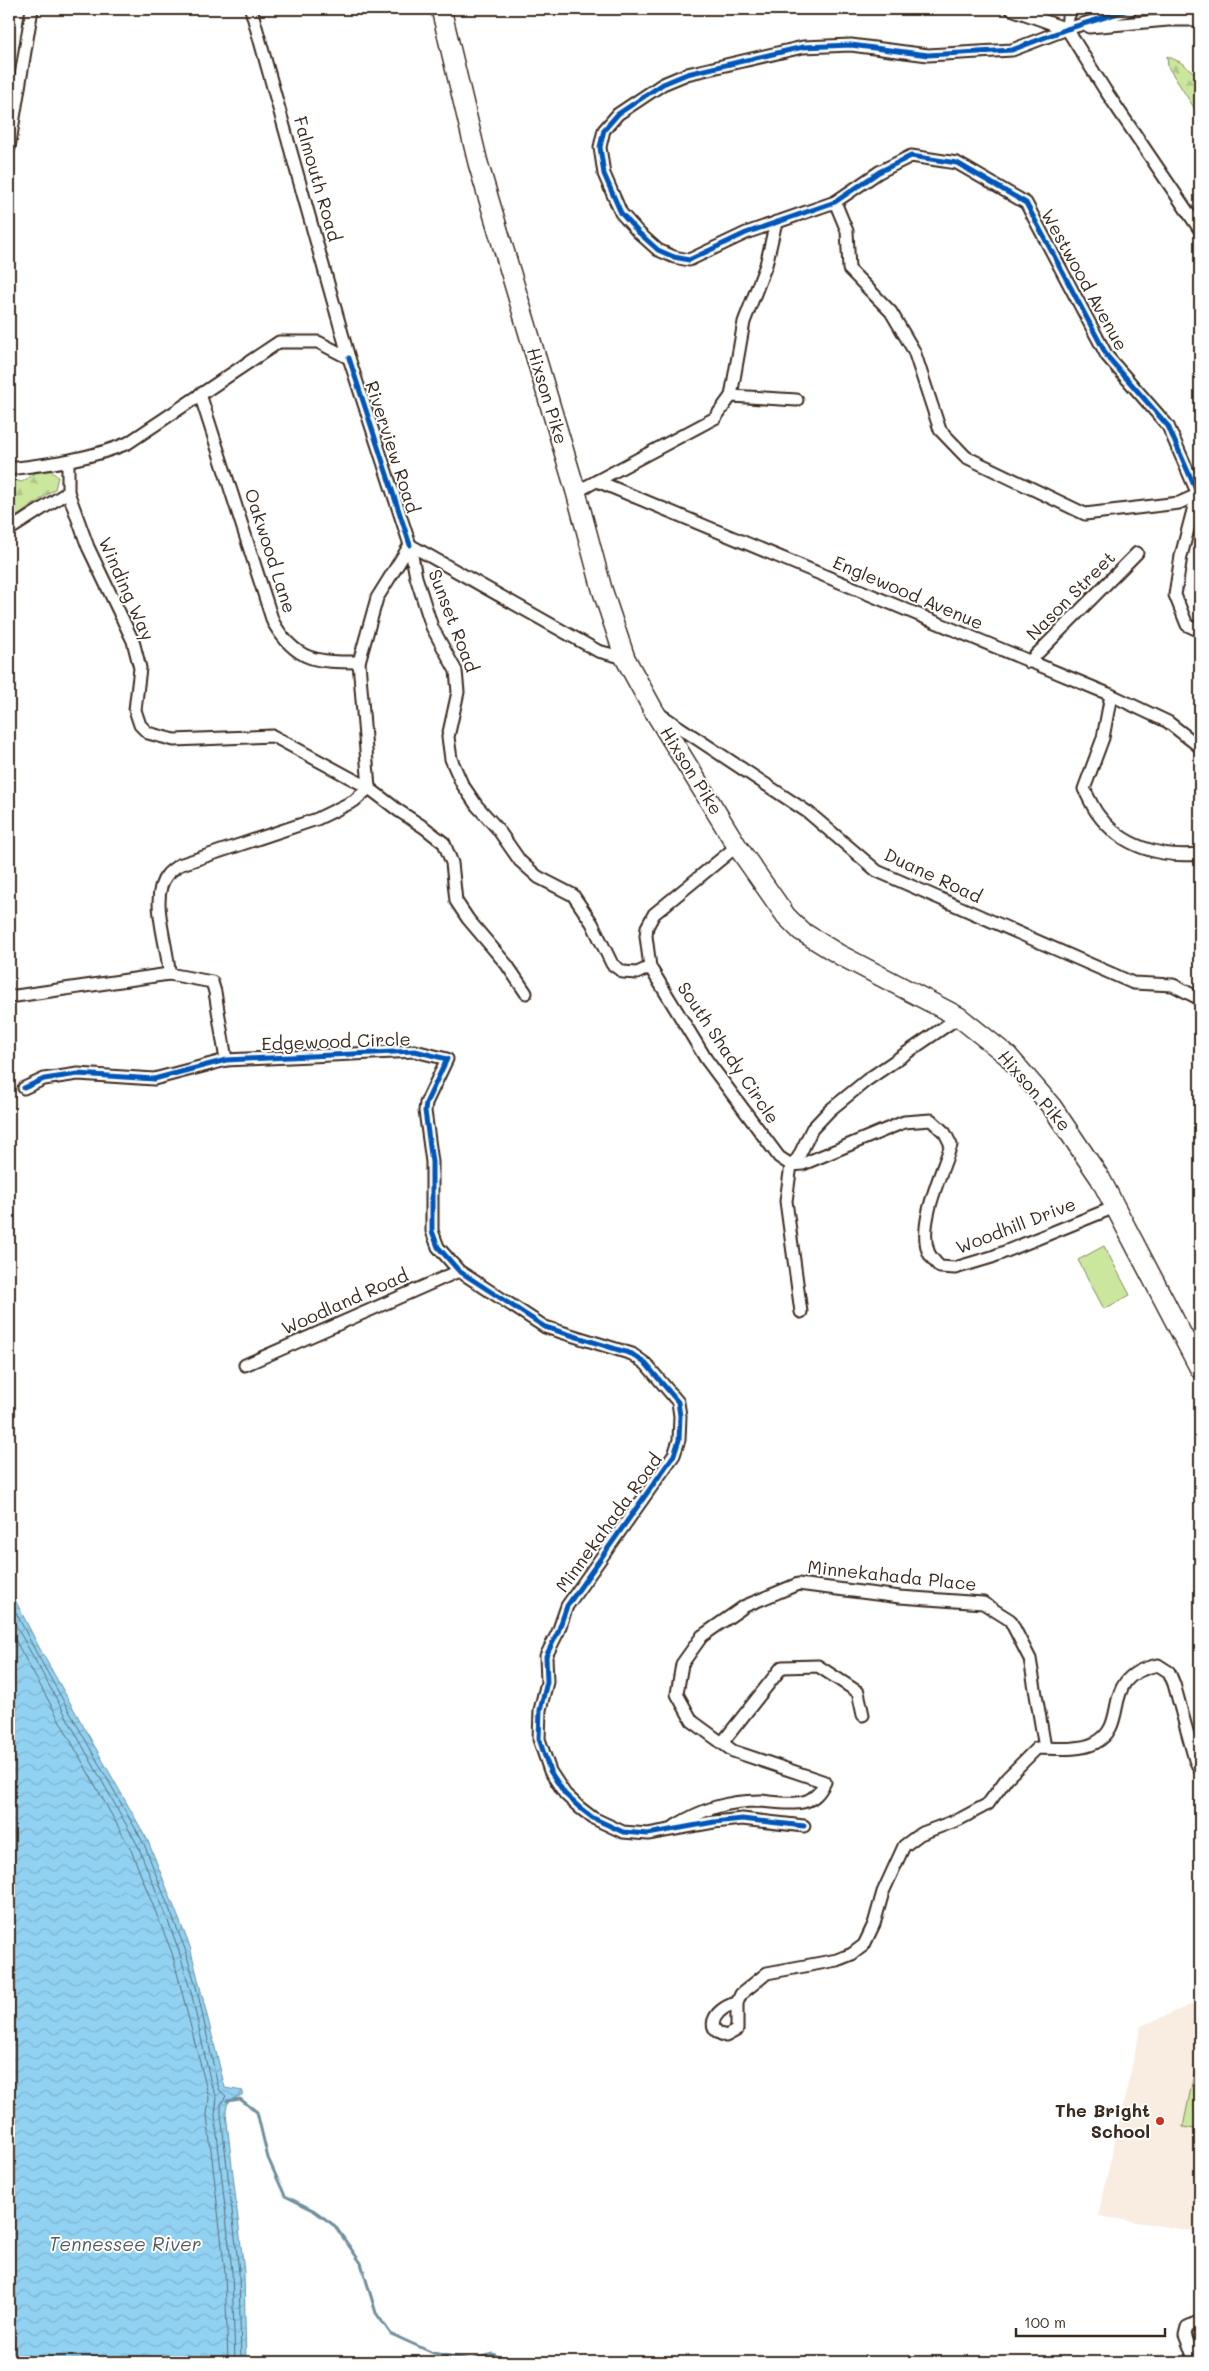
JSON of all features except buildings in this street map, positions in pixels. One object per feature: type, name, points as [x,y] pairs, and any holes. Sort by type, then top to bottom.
[{"type":"main road","name":"Hixson Pike","points":[[441,9],[478,163],[576,492],[602,589],[625,658],[654,711],[737,846],[786,916],[801,931],[840,955],[959,1017],[1008,1056],[1052,1107],[1080,1145],[1115,1207],[1200,1369]]},
{"type":"street","points":[[9,148],[32,9]]},
{"type":"street","name":"Falmouth Road","points":[[251,9],[348,358]]},
{"type":"street","points":[[1011,9],[1067,29],[1168,20],[1200,20]]},
{"type":"street","points":[[1072,9],[1068,17],[1067,29],[1105,90],[1200,230]]},
{"type":"street","points":[[1067,29],[1131,9]]},
{"type":"street","name":"Westwood Avenue","points":[[1067,29],[1012,50],[928,55],[851,45],[803,47],[776,52],[741,63],[687,74],[663,84],[618,114],[604,130],[600,147],[604,174],[622,213],[638,232],[658,250],[674,257],[688,260],[746,233],[835,202],[880,172],[911,156],[957,162],[1026,203],[1107,356],[1168,426],[1199,497]]},
{"type":"street","points":[[835,202],[847,231],[849,269],[890,312],[914,351],[940,430],[966,457],[1085,514],[1179,503],[1199,497]]},
{"type":"street","points":[[576,492],[715,418],[731,396],[744,322],[766,265],[776,222]]},
{"type":"street","points":[[9,469],[68,461],[106,452],[128,443],[278,342],[318,342],[348,358]]},
{"type":"street","name":"Riverview Road","points":[[348,358],[410,544]]},
{"type":"street","name":"Oakwood Lane","points":[[200,394],[274,622],[285,641],[299,652],[325,662],[360,662]]},
{"type":"street","points":[[731,396],[797,400]]},
{"type":"street","name":"Winding Way","points":[[68,461],[68,492],[88,547],[133,642],[140,668],[135,710],[140,725],[148,733],[174,740],[273,736],[369,788]]},
{"type":"street","name":"Englewood Avenue","points":[[597,481],[1111,695],[1168,722],[1200,747]]},
{"type":"street","points":[[9,530],[68,492]]},
{"type":"street","points":[[1199,497],[1181,556],[1175,595],[1188,625],[1200,631]]},
{"type":"street","points":[[526,992],[456,901],[452,863],[444,843],[369,788],[360,662],[377,598],[410,544],[598,651],[625,658]]},
{"type":"street","name":"Sunset Road","points":[[410,544],[416,577],[432,627],[456,670],[459,682],[448,737],[451,759],[462,784],[520,861],[538,877],[573,895],[592,923],[612,964],[623,972],[637,973],[650,967]]},
{"type":"street","name":"Nason Street","points":[[1030,662],[1137,553]]},
{"type":"street","points":[[1111,695],[1102,738],[1084,789],[1097,813],[1111,829],[1136,847],[1180,856],[1200,854]]},
{"type":"street","name":"Duane Road","points":[[654,711],[701,739],[809,813],[877,871],[1133,983],[1173,985],[1200,999]]},
{"type":"street","points":[[169,974],[169,960],[160,912],[160,892],[166,876],[179,865],[317,819],[354,801],[369,788]]},
{"type":"street","name":"South Shady Circle","points":[[737,846],[654,914],[647,927],[646,936],[650,967],[706,1059],[779,1157],[791,1165]]},
{"type":"street","points":[[9,996],[169,974],[212,982],[226,1060]]},
{"type":"street","points":[[801,1312],[786,1201],[791,1165],[798,1158],[812,1129],[830,1110],[867,1080],[959,1017]]},
{"type":"street","name":"Edgewood Circle","points":[[24,1088],[44,1079],[78,1074],[154,1079],[226,1060],[416,1051],[447,1059]]},
{"type":"street","name":"Minnekahada Road","points":[[447,1059],[426,1103],[425,1111],[432,1162],[432,1231],[438,1247],[458,1271],[545,1326],[632,1354],[657,1375],[678,1402],[680,1416],[679,1440],[674,1455],[567,1606],[558,1632],[546,1656],[547,1682],[540,1710],[539,1739],[550,1771],[565,1794],[593,1818],[623,1832],[648,1834],[742,1819],[804,1826]]},
{"type":"street","name":"Woodhill Drive","points":[[791,1165],[803,1164],[904,1122],[931,1120],[945,1133],[951,1145],[930,1206],[926,1235],[928,1252],[940,1267],[955,1268],[992,1257],[1115,1207]]},
{"type":"street","name":"Woodland Road","points":[[245,1365],[458,1271]]},
{"type":"street","name":"Minnekahada Place","points":[[668,1830],[699,1811],[719,1806],[750,1801],[802,1802],[820,1793],[826,1782],[733,1751],[692,1721],[677,1694],[682,1664],[702,1636],[745,1606],[798,1584],[900,1597],[983,1603],[1010,1620],[1030,1659],[1045,1748]]},
{"type":"street","points":[[737,2003],[741,1994],[749,1985],[767,1973],[837,1960],[852,1954],[864,1945],[874,1924],[883,1892],[904,1846],[920,1834],[960,1819],[988,1804],[1007,1778],[1037,1748],[1076,1748],[1094,1743],[1108,1732],[1120,1690],[1131,1675],[1145,1668],[1158,1665],[1169,1672],[1195,1760],[1200,1770]]},
{"type":"street","points":[[722,1743],[782,1666],[818,1666],[858,1692],[863,1715]]},
{"type":"street","points":[[1200,2321],[1187,2327],[1185,2335],[1192,2353],[1200,2356]]},
{"type":"shaded area","name":"The Bright School","points":[[1200,2001],[1200,2232],[1098,2216],[1141,2026]]},
{"type":"green space","points":[[1167,56],[1180,62],[1200,77],[1200,117],[1168,67]]},
{"type":"green space","points":[[50,470],[58,477],[55,489],[9,522],[9,479],[22,482],[36,472]]},
{"type":"green space","points":[[1104,1246],[1130,1295],[1104,1309],[1078,1260]]},
{"type":"green space","points":[[1198,2054],[1200,2055],[1200,2130],[1183,2127]]},
{"type":"water","name":"Tennessee River","points":[[9,1588],[41,1651],[148,1841],[190,1947],[225,2088],[243,2091],[242,2095],[228,2103],[226,2113],[244,2272],[246,2362],[9,2362]]},
{"type":"waterway","points":[[227,2101],[240,2099],[257,2112],[268,2158],[285,2196],[313,2210],[335,2226],[361,2263],[376,2313],[391,2334],[433,2353],[471,2360],[493,2354],[508,2362]]},
{"type":"cycle path","points":[[1131,9],[1067,29],[1012,50],[928,55],[851,45],[803,47],[687,74],[663,84],[618,114],[604,130],[600,147],[604,174],[621,213],[658,250],[674,257],[689,260],[746,233],[835,202],[879,172],[911,156],[957,163],[1026,203],[1107,356],[1168,426],[1200,499]]},
{"type":"cycle path","points":[[349,358],[410,545]]},
{"type":"cycle path","points":[[24,1088],[44,1079],[78,1074],[154,1079],[226,1060],[415,1051],[447,1059],[426,1103],[425,1111],[432,1162],[432,1231],[438,1247],[459,1271],[545,1327],[632,1354],[646,1364],[678,1402],[680,1416],[679,1440],[674,1455],[567,1606],[558,1632],[546,1656],[547,1682],[540,1710],[539,1739],[550,1771],[565,1794],[580,1808],[593,1818],[623,1832],[648,1834],[742,1819],[804,1826]]},
{"type":"place","name":"The Bright School","points":[[1160,2121]]}]
